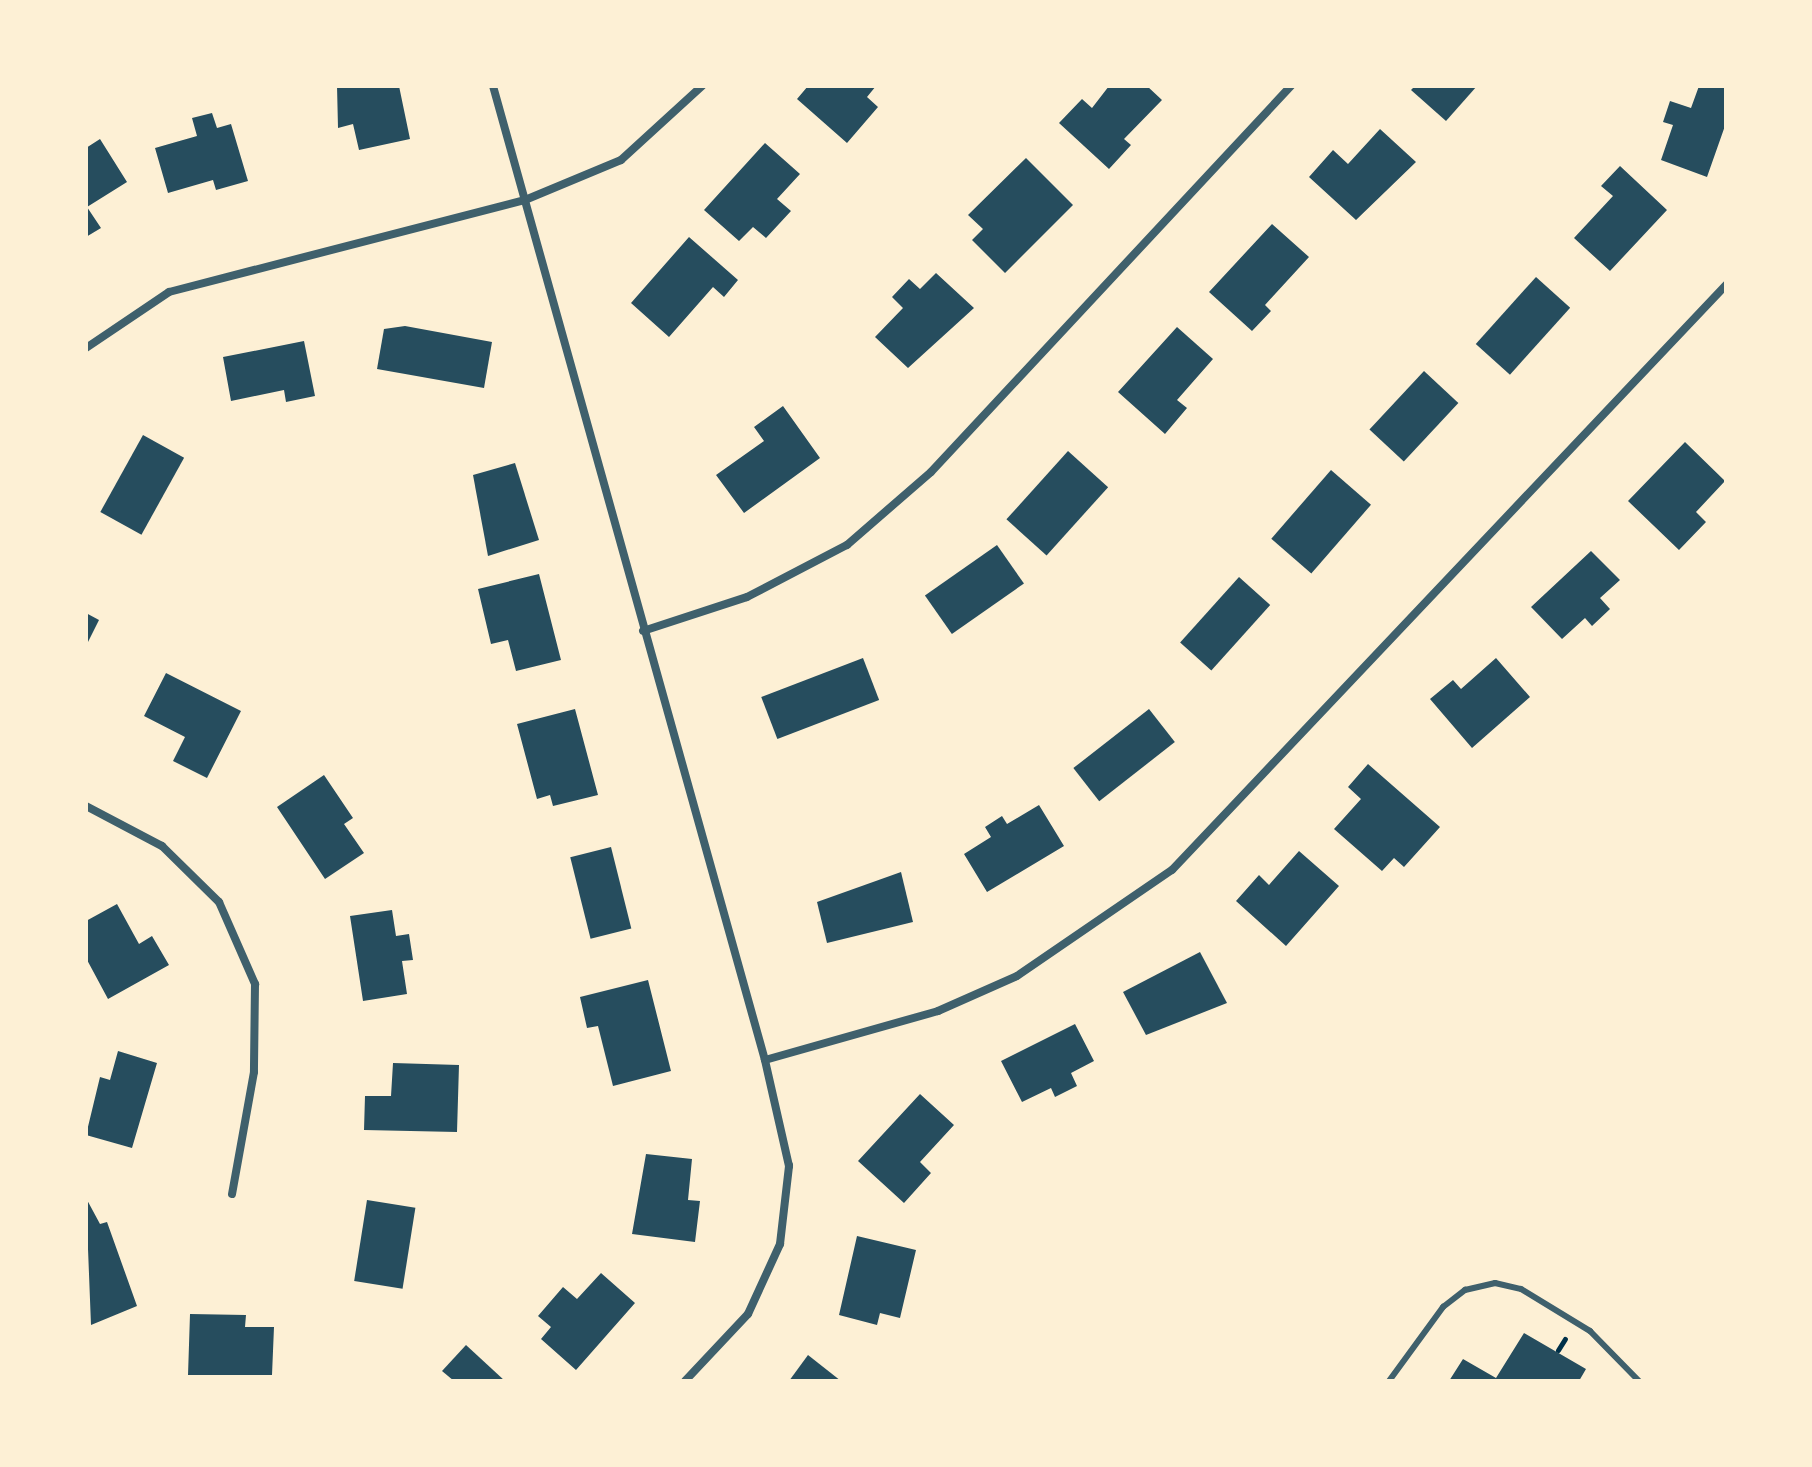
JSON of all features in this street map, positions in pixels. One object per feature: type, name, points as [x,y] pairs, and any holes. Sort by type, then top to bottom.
[{"type":"street","points":[[493,86],[765,1060],[789,1166],[780,1244],[748,1314],[685,1381]]},
{"type":"street","points":[[86,348],[169,292],[525,200],[621,160],[702,86]]},
{"type":"street","points":[[643,631],[747,597],[847,545],[931,472],[1291,86]]},
{"type":"street","points":[[765,1060],[938,1011],[1017,976],[1172,870],[1726,285]]},
{"type":"street","points":[[86,806],[162,846],[219,902],[255,984],[254,1072],[232,1194]]},
{"type":"lane","points":[[1389,1381],[1443,1307],[1465,1290],[1495,1283],[1521,1289],[1590,1331],[1639,1381]]},
{"type":"path","points":[[1558,1350],[1565,1339]]},
{"type":"building","points":[[337,86],[399,86],[410,139],[359,150],[353,124],[338,128]]},
{"type":"building","points":[[808,86],[876,86],[867,97],[878,107],[847,143],[797,99]]},
{"type":"building","points":[[1109,86],[1147,86],[1162,100],[1124,139],[1131,145],[1109,169],[1059,123],[1082,99],[1092,108]]},
{"type":"building","points":[[1415,86],[1477,86],[1446,121],[1411,90]]},
{"type":"building","points":[[1699,86],[1726,86],[1726,123],[1707,177],[1661,160],[1673,125],[1663,122],[1670,101],[1691,108]]},
{"type":"building","points":[[212,113],[217,128],[231,124],[248,181],[216,190],[213,180],[168,193],[155,148],[197,136],[192,118]]},
{"type":"building","points":[[1380,129],[1416,162],[1356,220],[1309,177],[1333,150],[1348,164]]},
{"type":"building","points":[[100,139],[127,182],[87,207],[101,228],[86,237],[86,148]]},
{"type":"building","points":[[765,143],[800,174],[777,199],[791,211],[766,238],[753,227],[739,241],[704,210]]},
{"type":"building","points":[[1026,158],[1073,205],[1005,273],[972,240],[983,229],[968,215]]},
{"type":"building","points":[[1620,166],[1667,210],[1610,271],[1574,238],[1613,196],[1601,186]]},
{"type":"building","points":[[1272,224],[1309,257],[1265,305],[1271,311],[1252,331],[1209,292]]},
{"type":"building","points":[[689,237],[738,280],[724,297],[713,287],[669,337],[631,303]]},
{"type":"building","points":[[936,273],[974,308],[908,368],[875,337],[903,308],[892,297],[909,279],[920,289]]},
{"type":"building","points":[[1536,277],[1570,308],[1510,375],[1476,344]]},
{"type":"building","points":[[405,326],[492,342],[484,388],[377,369],[384,329]]},
{"type":"building","points":[[1177,327],[1213,359],[1177,400],[1187,408],[1165,434],[1118,392]]},
{"type":"building","points":[[304,341],[315,396],[286,402],[284,390],[231,401],[223,357]]},
{"type":"building","points":[[1424,371],[1458,403],[1404,462],[1369,430]]},
{"type":"building","points":[[783,406],[820,458],[744,513],[716,475],[764,441],[754,427]]},
{"type":"building","points":[[143,435],[184,458],[141,535],[100,512]]},
{"type":"building","points":[[1685,442],[1725,481],[1696,512],[1706,522],[1679,550],[1628,501]]},
{"type":"building","points":[[1068,451],[1108,487],[1047,556],[1006,519]]},
{"type":"building","points":[[515,463],[539,540],[488,556],[473,475]]},
{"type":"building","points":[[1331,470],[1371,505],[1311,573],[1271,539]]},
{"type":"building","points":[[997,545],[1024,584],[952,634],[925,595]]},
{"type":"building","points":[[1591,551],[1620,580],[1600,598],[1610,609],[1592,626],[1585,618],[1562,639],[1531,607]]},
{"type":"building","points":[[539,574],[561,660],[516,671],[508,640],[491,644],[478,589]]},
{"type":"building","points":[[1239,577],[1270,605],[1211,671],[1180,642]]},
{"type":"building","points":[[86,613],[99,620],[86,646]]},
{"type":"building","points":[[863,658],[879,700],[777,739],[761,697]]},
{"type":"building","points":[[1496,658],[1530,697],[1472,748],[1430,699],[1453,680],[1461,689]]},
{"type":"building","points":[[166,673],[241,711],[207,778],[173,761],[185,737],[144,716]]},
{"type":"building","points":[[575,709],[598,795],[553,806],[550,795],[537,799],[517,724]]},
{"type":"building","points":[[1149,709],[1175,742],[1099,801],[1073,768]]},
{"type":"building","points":[[1368,764],[1440,827],[1404,867],[1394,858],[1382,871],[1334,829],[1361,799],[1348,787]]},
{"type":"building","points":[[324,775],[353,818],[344,824],[364,853],[325,879],[277,807]]},
{"type":"building","points":[[1039,805],[1064,846],[987,892],[964,854],[991,837],[985,827],[1002,816],[1007,824]]},
{"type":"building","points":[[611,847],[631,929],[591,939],[570,857]]},
{"type":"building","points":[[1299,851],[1339,886],[1286,946],[1236,901],[1259,875],[1269,885]]},
{"type":"building","points":[[901,872],[913,922],[827,943],[817,902]]},
{"type":"building","points":[[117,904],[139,944],[152,936],[169,965],[108,999],[86,958],[86,921]]},
{"type":"building","points":[[392,910],[396,936],[409,934],[413,960],[402,961],[407,994],[363,1001],[350,916]]},
{"type":"building","points":[[1200,952],[1227,1003],[1146,1035],[1123,992]]},
{"type":"building","points":[[648,980],[671,1071],[613,1086],[598,1026],[587,1028],[580,997]]},
{"type":"building","points":[[1075,1024],[1094,1061],[1071,1073],[1077,1086],[1055,1097],[1051,1088],[1022,1102],[1001,1061]]},
{"type":"building","points":[[118,1051],[157,1063],[132,1148],[86,1135],[100,1077],[110,1080]]},
{"type":"building","points":[[393,1063],[459,1065],[457,1132],[364,1130],[365,1096],[391,1096]]},
{"type":"building","points":[[920,1094],[954,1125],[920,1162],[931,1173],[904,1203],[858,1161]]},
{"type":"building","points":[[646,1154],[692,1159],[688,1200],[700,1201],[695,1242],[632,1234]]},
{"type":"building","points":[[86,1198],[100,1224],[107,1222],[137,1306],[91,1325]]},
{"type":"building","points":[[367,1200],[415,1208],[403,1289],[354,1281]]},
{"type":"building","points":[[857,1236],[916,1250],[900,1318],[880,1313],[877,1325],[839,1315]]},
{"type":"building","points":[[601,1273],[635,1303],[576,1370],[541,1339],[551,1327],[538,1316],[563,1287],[577,1299]]},
{"type":"building","points":[[190,1314],[246,1315],[245,1327],[274,1327],[272,1375],[188,1375]]},
{"type":"building","points":[[1524,1333],[1586,1369],[1579,1381],[1449,1381],[1463,1359],[1496,1378]]},
{"type":"building","points":[[466,1345],[505,1381],[454,1381],[442,1371]]},
{"type":"building","points":[[808,1355],[841,1381],[789,1381]]}]
